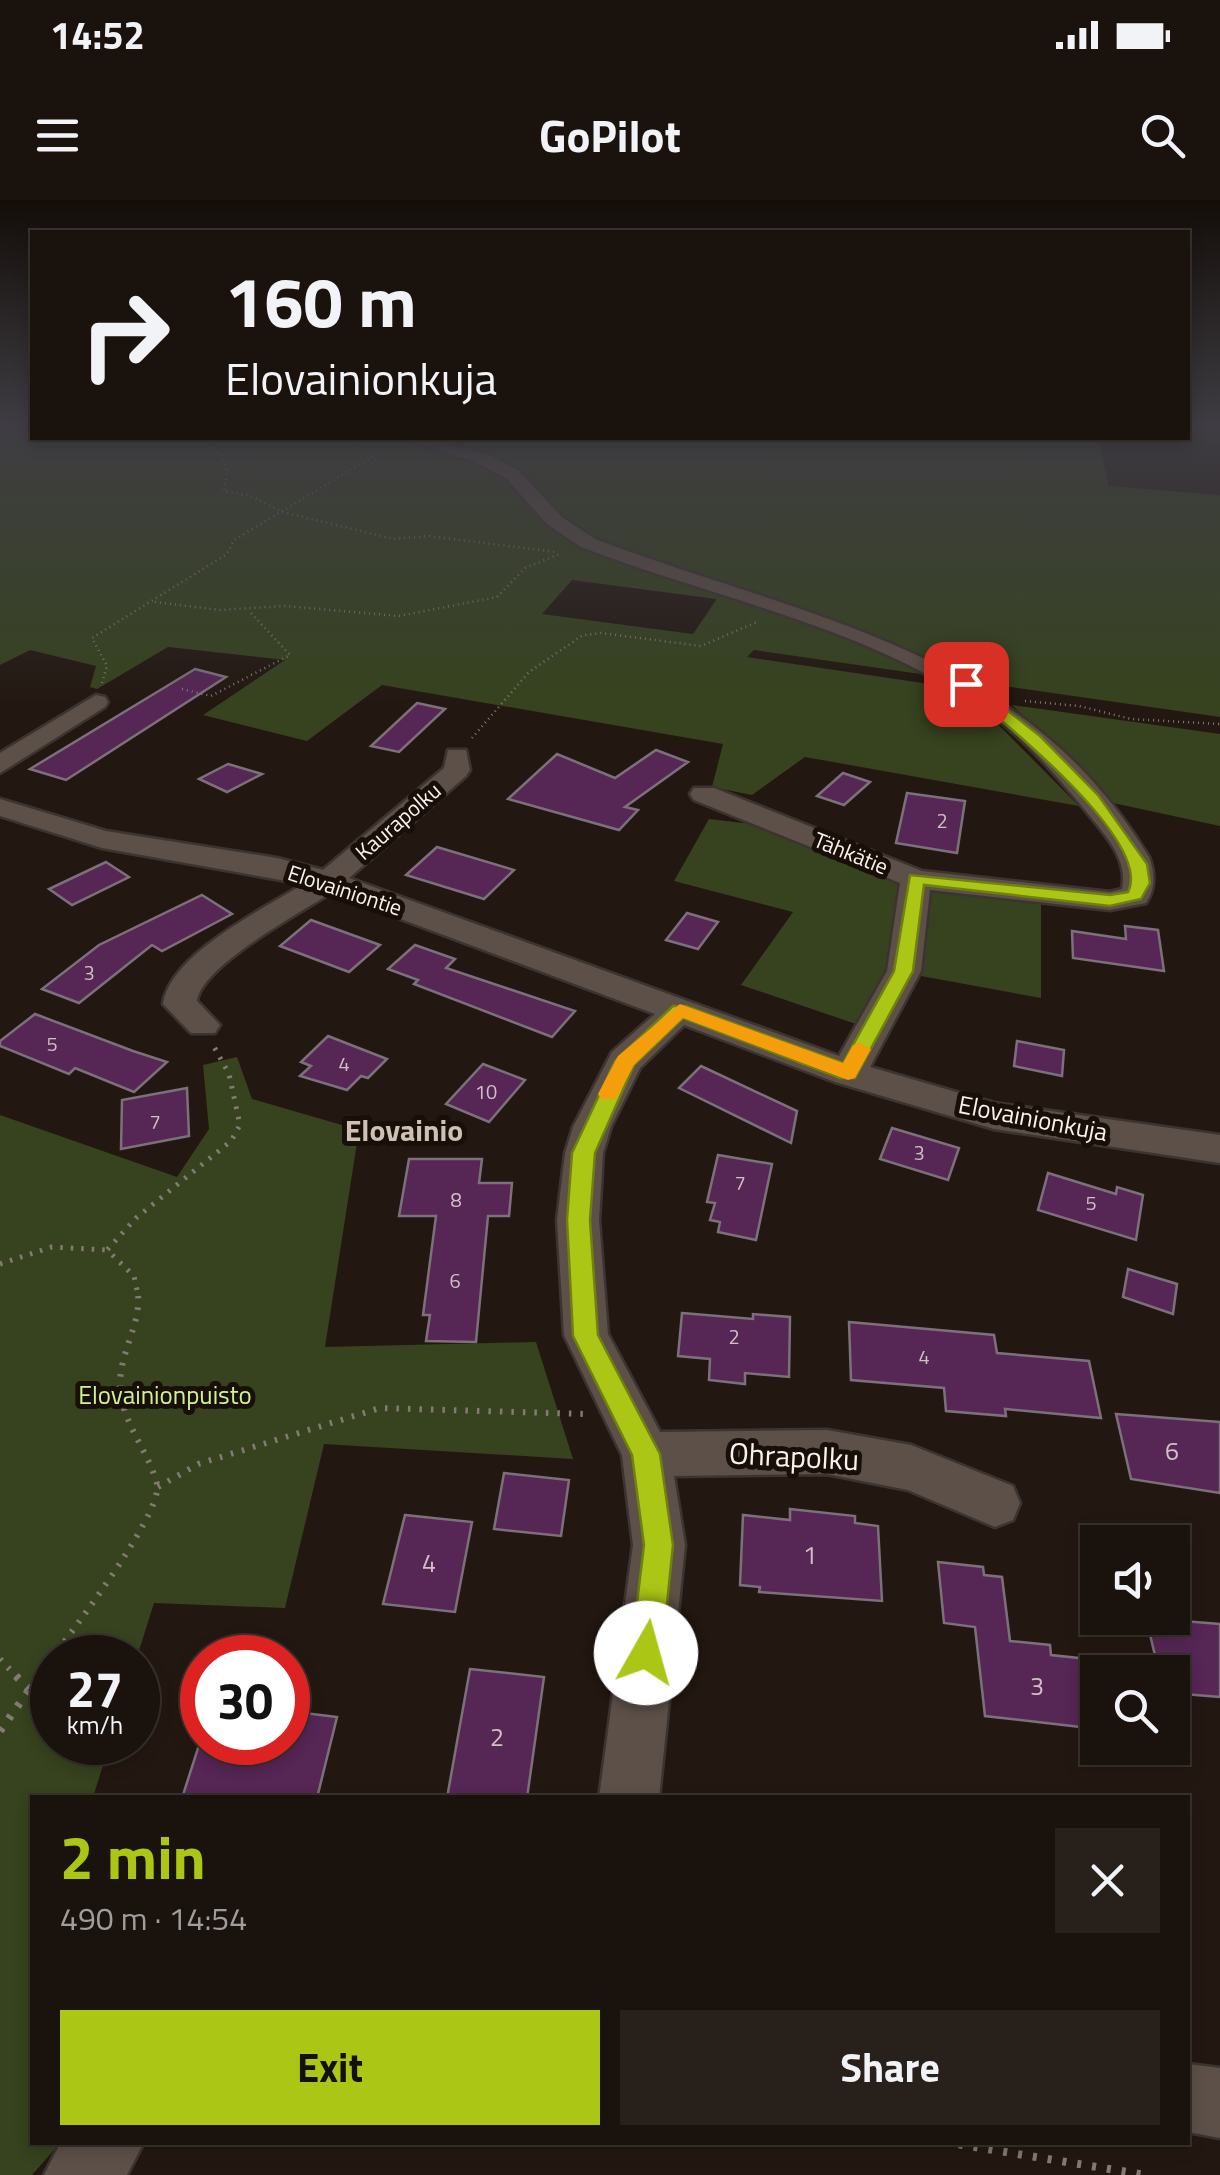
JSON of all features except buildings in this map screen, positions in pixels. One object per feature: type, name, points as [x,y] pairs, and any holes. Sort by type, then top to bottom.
[{"type":"street","points":[[553,519],[598,548],[926,663],[988,698],[1093,799],[1139,864],[1141,883],[1134,896],[1110,901],[916,879]]},
{"type":"street","points":[[0,764],[96,702]]},
{"type":"street","name":"Kaurapolku","points":[[203,1024],[180,1004],[182,988],[204,963],[328,882],[457,770],[458,756]]},
{"type":"street","name":"Tähkätie","points":[[704,794],[916,879],[904,971],[848,1073]]},
{"type":"street","name":"Elovainiontie","points":[[0,808],[102,839],[276,867],[328,882],[680,1010]]},
{"type":"street","points":[[630,1795],[659,1545],[646,1454],[586,1336],[578,1220],[582,1170],[592,1127],[626,1061],[680,1010]]},
{"type":"street","name":"Elovainionkuja","points":[[680,1010],[848,1073],[994,1116],[1220,1149]]},
{"type":"street","name":"Ohrapolku","points":[[646,1454],[827,1452],[911,1468],[996,1503]]},
{"type":"street","points":[[1190,2098],[1220,2103]]},
{"type":"street","points":[[80,2175],[106,2145]]},
{"type":"path","points":[[96,702],[107,666],[92,638],[227,554],[234,540],[270,519]]},
{"type":"path","points":[[312,519],[394,539],[428,536],[562,553]]},
{"type":"path","points":[[155,602],[248,610],[285,606],[399,616],[497,596],[525,568],[562,553],[598,548]]},
{"type":"path","points":[[182,689],[211,696],[290,654],[248,610]]},
{"type":"path","points":[[458,756],[544,659],[579,636],[596,633],[698,646],[788,612]]},
{"type":"path","points":[[988,698],[1079,706],[1131,718],[1220,724]]},
{"type":"path","points":[[107,1250],[136,1218],[231,1141],[240,1125],[229,1074],[203,1024]]},
{"type":"path","points":[[0,1264],[24,1251],[70,1244],[107,1250],[134,1276],[141,1306],[126,1337],[117,1386],[121,1413],[158,1487]]},
{"type":"path","points":[[0,1731],[147,1523],[158,1487],[198,1464],[380,1408],[598,1414]]},
{"type":"path","points":[[0,1659],[29,1689]]},
{"type":"path","points":[[962,2145],[1146,2175]]},
{"type":"green space","points":[[0,519],[1220,519],[1220,717],[754,650],[747,657],[963,689],[1079,806],[805,757],[752,795],[712,787],[723,744],[382,685],[307,741],[203,715],[285,660],[168,647],[97,689],[90,687],[96,666],[30,650],[0,665]],"holes":[[[572,580],[716,599],[693,634],[542,614]]]},
{"type":"green space","points":[[1012,705],[1220,734],[1220,826],[1113,803]]},
{"type":"green space","points":[[709,819],[760,825],[901,881],[892,969],[859,1025],[741,985],[793,912],[674,881]]},
{"type":"green space","points":[[929,888],[1041,901],[1041,998],[921,976]]},
{"type":"green space","name":"Elovainionpuisto","points":[[237,1057],[252,1099],[359,1130],[325,1347],[536,1342],[573,1459],[324,1444],[285,1608],[154,1603],[144,1635],[30,1635],[30,1765],[103,1765],[94,1795],[30,1795],[30,2145],[58,2145],[32,2175],[0,2175],[0,1115],[177,1177],[209,1129],[203,1065]]},
{"type":"slow traffic","points":[[609,1094],[626,1061],[680,1010],[848,1073],[860,1049]]},
{"type":"district","name":"Elovainio","points":[[404,1131]]},
{"type":"route","points":[[646,1653],[659,1545],[646,1454],[586,1336],[578,1220],[584,1153],[592,1127],[626,1061],[680,1010],[848,1073],[904,971],[916,879],[1110,901],[1134,896],[1141,883],[1139,864],[1093,799],[1035,739],[966,684]]}]
